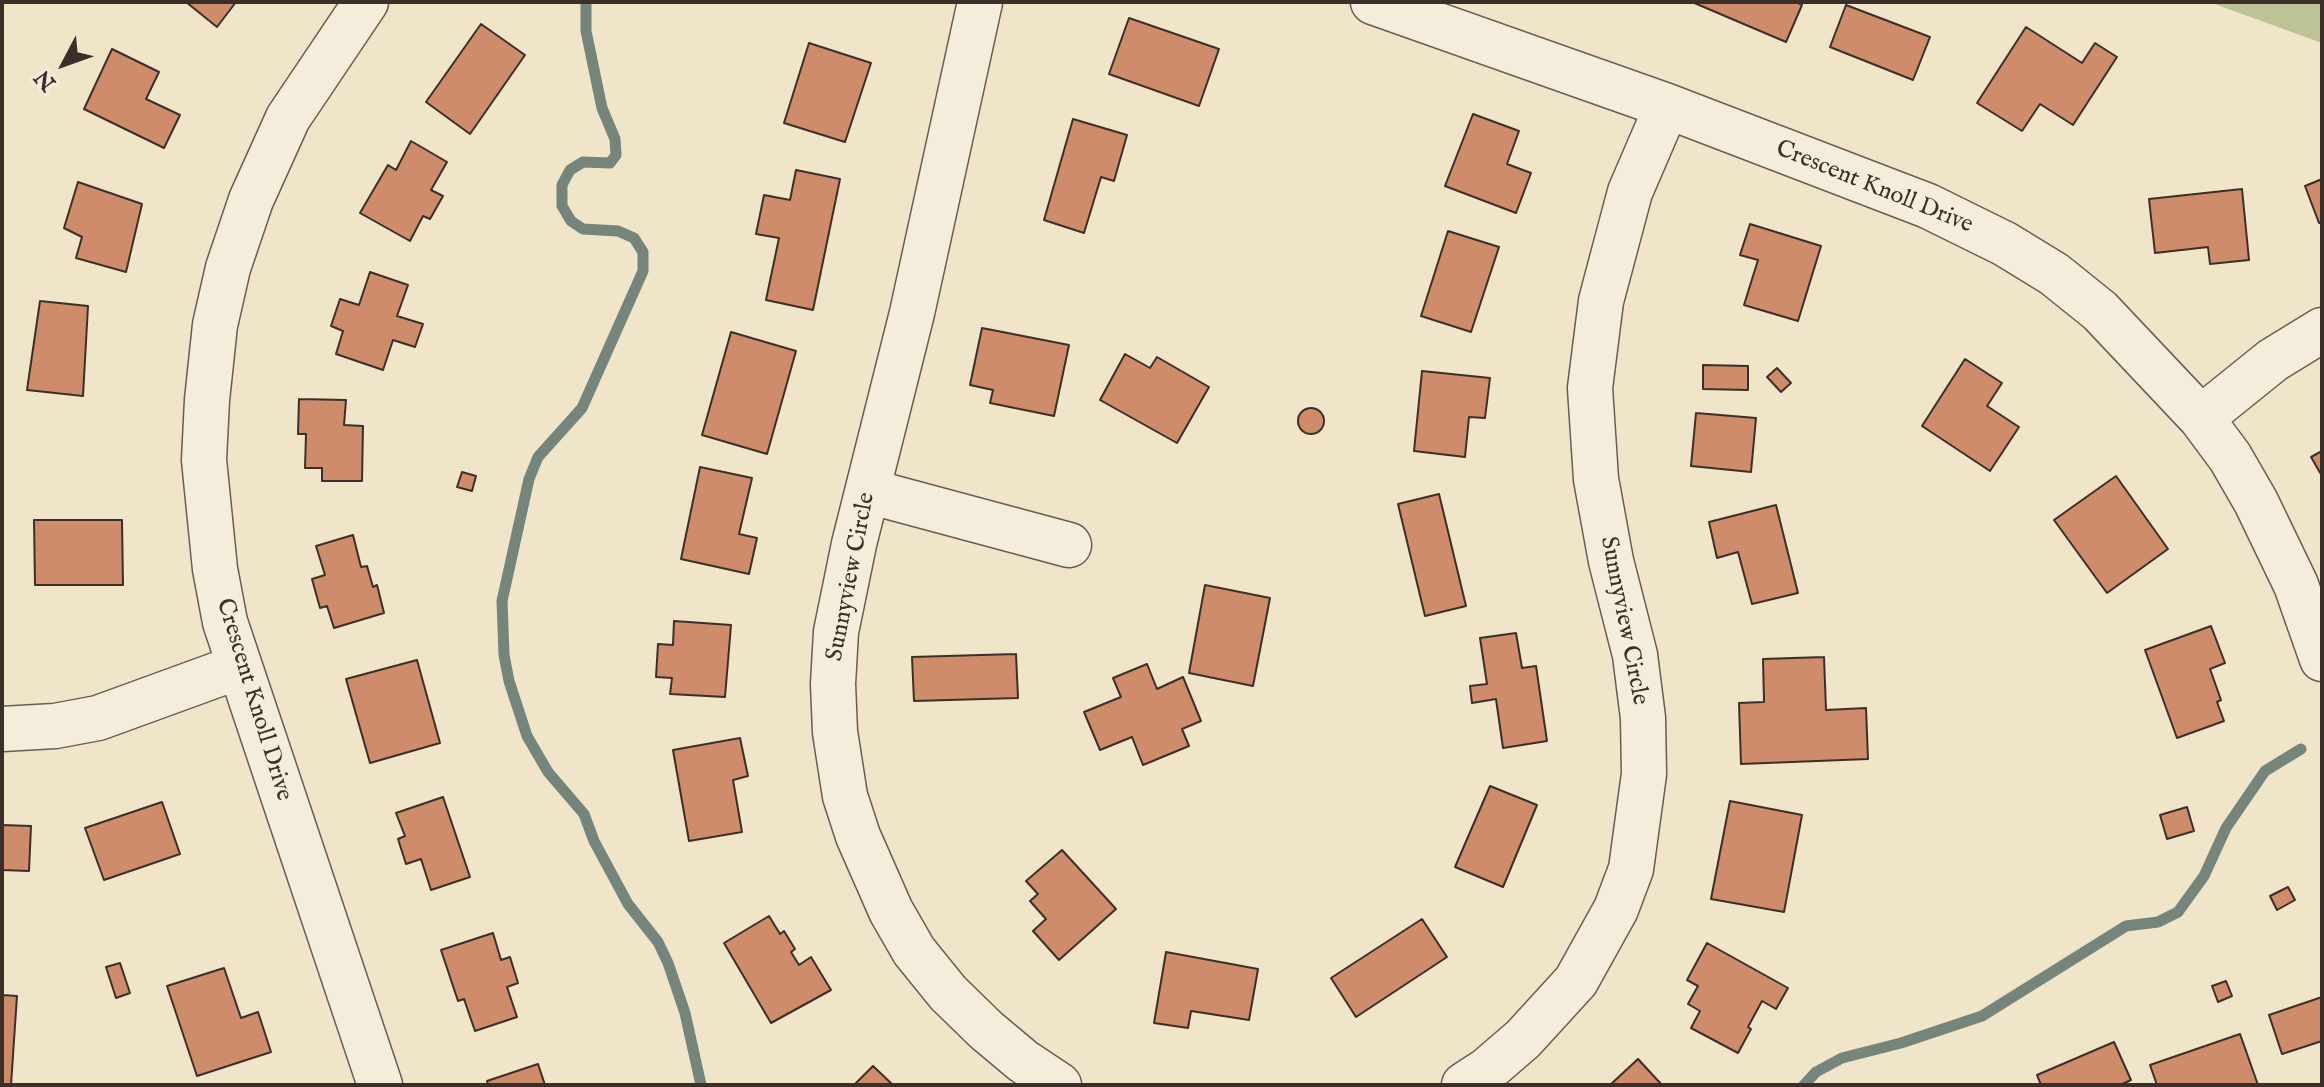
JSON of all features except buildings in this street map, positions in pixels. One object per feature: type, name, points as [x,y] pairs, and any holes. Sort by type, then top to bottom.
[{"type":"street","name":"Crescent Knoll Drive","points":[[366,2],[288,118],[251,200],[228,268],[215,325],[207,400],[205,476],[215,569],[225,622],[380,1085]]},
{"type":"street","name":"Sunnyview Circle","points":[[980,2],[912,313],[836,632],[833,684],[837,745],[845,796],[858,836],[891,911],[914,951],[948,993],[986,1030],[1023,1061],[1059,1085]]},
{"type":"street","name":"Crescent Knoll Drive","points":[[1373,2],[1667,106],[1928,206],[2005,244],[2054,274],[2100,311],[2201,418],[2230,457],[2256,502],[2296,585],[2322,659]]},
{"type":"street","name":"Sunnyview Circle","points":[[1464,1085],[1523,1039],[1576,981],[1616,909],[1631,869],[1644,774],[1643,718],[1635,655],[1611,561],[1596,479],[1590,388],[1601,301],[1630,192],[1667,106]]},
{"type":"street","points":[[2201,418],[2273,360],[2322,330]]},
{"type":"street","points":[[868,491],[1069,545]]},
{"type":"street","points":[[2,729],[55,726],[98,718],[238,667]]},
{"type":"green space","points":[[2209,2],[2322,2],[2322,43]]},
{"type":"waterway","points":[[586,2],[586,31],[602,108],[615,139],[616,155],[610,163],[583,162],[570,170],[562,185],[562,206],[571,221],[583,229],[618,231],[634,238],[643,252],[643,271],[582,408],[538,457],[529,479],[502,601],[504,655],[527,736],[548,772],[584,814],[594,841],[628,904],[658,942],[668,963],[685,1013],[701,1085]]},
{"type":"waterway","points":[[1804,1085],[1816,1072],[1842,1058],[1901,1043],[1982,1016],[2126,926],[2158,922],[2178,912],[2204,876],[2226,828],[2265,771],[2301,749]]}]
